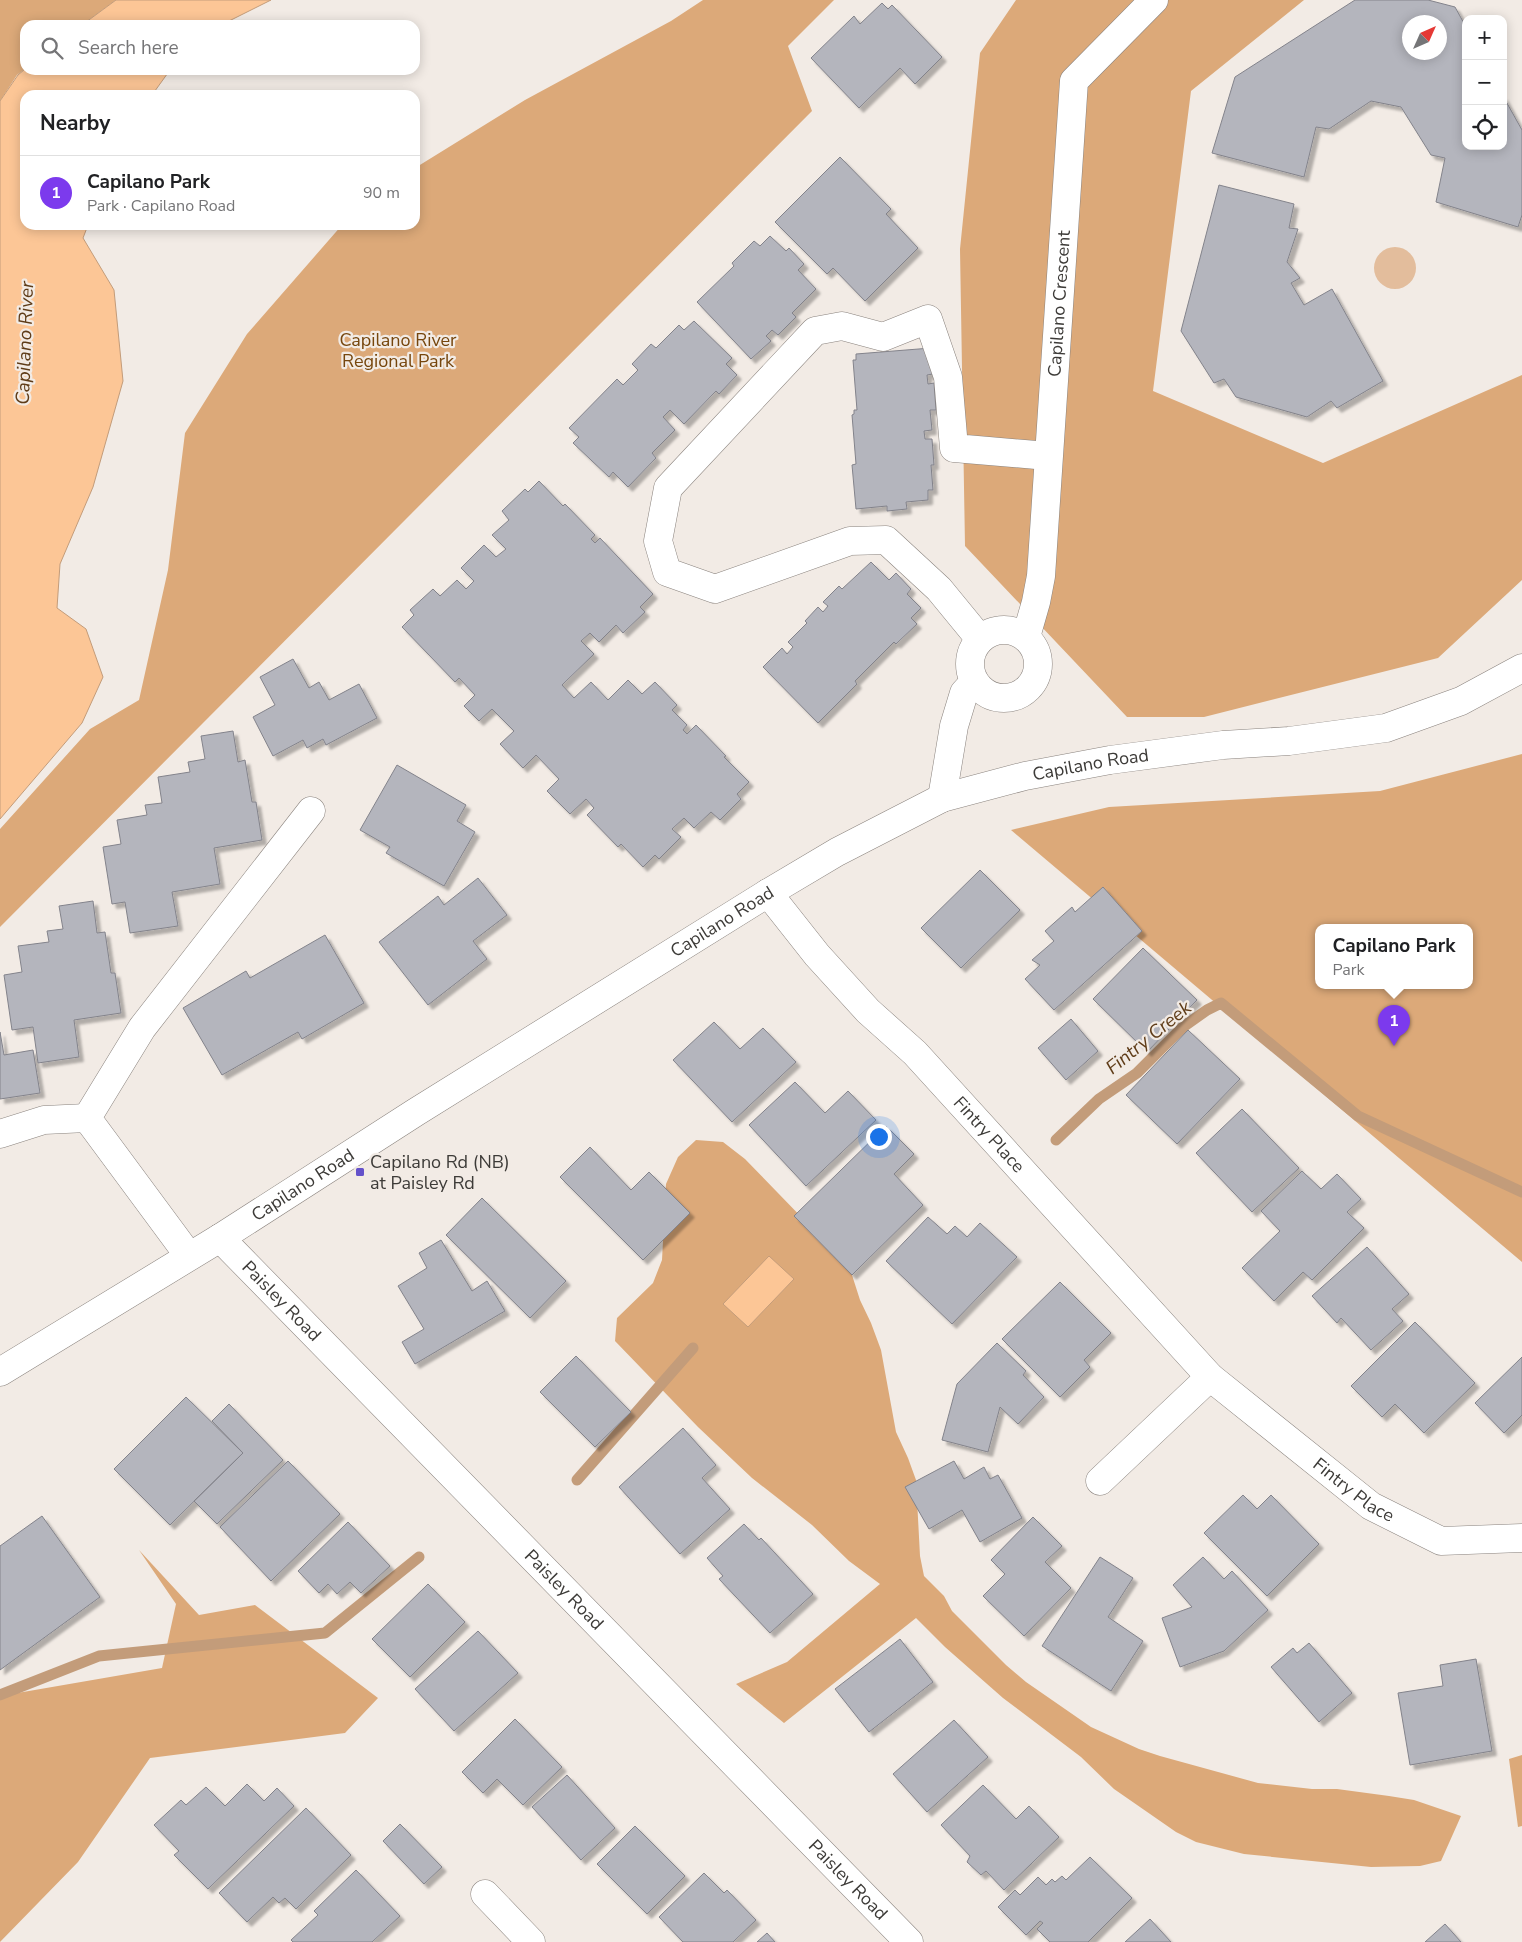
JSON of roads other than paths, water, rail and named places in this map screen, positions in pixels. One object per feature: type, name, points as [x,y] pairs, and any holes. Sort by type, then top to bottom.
[{"type":"street","name":"Capilano Crescent","points":[[1026,637],[1036,602],[1040,576],[1074,81],[1154,0]]},
{"type":"street","points":[[980,639],[939,589],[886,540],[850,541],[715,590],[666,572],[658,541],[668,488],[815,331],[842,326],[883,337],[928,319],[948,377],[954,448],[1048,456]]},
{"type":"street","points":[[998,630],[1017,632],[1026,637],[1034,646],[1038,658],[1038,669],[1034,681],[1027,690],[1017,696],[1005,699],[993,697],[983,691],[974,682],[970,671],[969,659],[973,647],[988,633],[998,630]]},
{"type":"street","name":"Capilano Road","points":[[0,1372],[220,1238],[416,1112],[768,893],[837,852],[942,798],[1025,776],[1110,760],[1223,745],[1289,741],[1386,728],[1461,701],[1522,668]]},
{"type":"street","points":[[942,798],[954,726],[964,693],[974,682]]},
{"type":"street","points":[[87,1118],[142,1028],[311,811]]},
{"type":"street","name":"Fintry Place","points":[[768,893],[817,954],[862,1004],[915,1053],[1210,1377],[1371,1506],[1441,1541],[1522,1538]]},
{"type":"street","points":[[0,1134],[44,1120],[87,1118]]},
{"type":"street","points":[[87,1118],[190,1256]]},
{"type":"street","name":"Paisley Road","points":[[220,1238],[908,1942]]},
{"type":"street","points":[[1100,1481],[1210,1377]]},
{"type":"street","points":[[485,1894],[530,1942]]},
{"type":"water","points":[[116,0],[271,0],[231,20],[89,20]]},
{"type":"water","name":"Capilano River","points":[[20,73],[20,75],[166,75],[156,90],[20,90],[20,230],[86,230],[83,238],[114,290],[123,381],[93,487],[60,564],[57,608],[86,629],[103,677],[82,723],[0,819],[0,101]]},
{"type":"water","points":[[769,1256],[794,1279],[748,1327],[723,1304]]},
{"type":"waterway","name":"Fintry Creek","points":[[1056,1140],[1099,1099],[1137,1073],[1183,1027],[1207,1010],[1221,1003],[1358,1116],[1522,1192]]},
{"type":"waterway","points":[[577,1480],[693,1348]]},
{"type":"waterway","points":[[0,1695],[99,1656],[325,1633],[419,1557]]},
{"type":"place","name":"Capilano Park","points":[[1394,1046]]},
{"type":"place","name":"Capilano Rd (NB) at Paisley Rd","points":[[360,1172]]},
{"type":"park label","name":"Capilano River Regional Park","points":[[398,350]]}]
